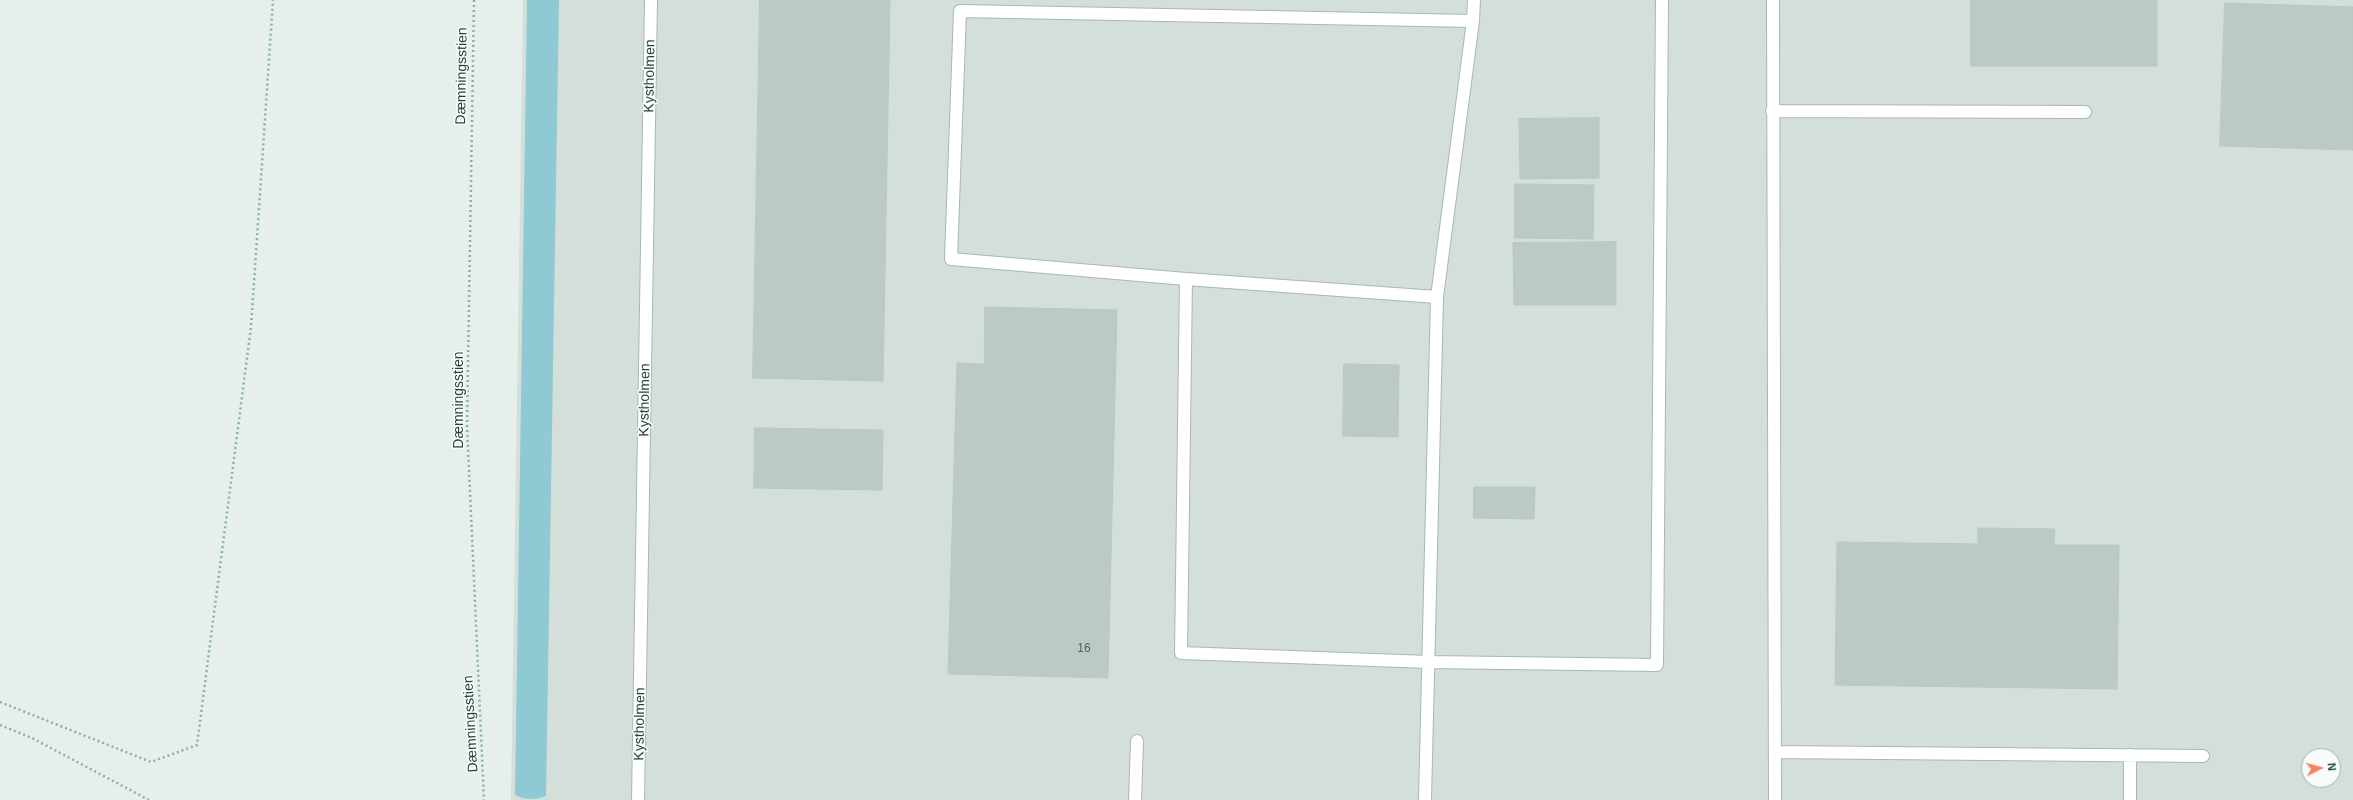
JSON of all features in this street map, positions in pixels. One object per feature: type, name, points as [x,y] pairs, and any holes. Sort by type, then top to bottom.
[{"type":"street","name":"Kystholmen","points":[[638,800],[651,0]]},
{"type":"street","points":[[1425,800],[1437,297],[1473,22],[1474,0]]},
{"type":"street","points":[[1186,279],[1181,653],[1429,662],[1657,665],[1662,0]]},
{"type":"street","points":[[1773,0],[1772,111],[1775,800]]},
{"type":"street","points":[[1437,297],[1186,279],[951,259],[960,11],[1473,22]]},
{"type":"street","points":[[1772,111],[2085,112]]},
{"type":"street","points":[[1136,800],[1137,741]]},
{"type":"street","points":[[1775,752],[2203,756]]},
{"type":"street","points":[[2130,755],[2130,800]]},
{"type":"path","points":[[0,702],[151,762],[197,745],[251,327],[273,0]]},
{"type":"path","name":"Dæmningsstien","points":[[474,0],[468,426],[484,800]]},
{"type":"path","points":[[0,725],[32,738],[149,800]]},
{"type":"shaded area","points":[[523,0],[2353,0],[2353,800],[511,800]]},
{"type":"water","points":[[527,0],[559,0],[546,796],[530,799],[515,795]]},
{"type":"building","points":[[760,0],[890,0],[883,381],[753,378]]},
{"type":"building","points":[[1971,0],[2157,0],[2157,66],[1971,66]]},
{"type":"building","points":[[2225,3],[2353,7],[2353,150],[2220,146]]},
{"type":"building","points":[[1599,118],[1599,178],[1520,179],[1519,119]]},
{"type":"building","points":[[1515,184],[1594,185],[1593,239],[1515,238]]},
{"type":"building","points":[[1616,242],[1616,305],[1514,305],[1513,243]]},
{"type":"building","points":[[985,307],[1117,310],[1108,678],[948,674],[957,363],[984,364]]},
{"type":"building","points":[[1344,364],[1399,365],[1398,437],[1343,436]]},
{"type":"building","points":[[755,428],[883,430],[882,490],[754,488]]},
{"type":"building","points":[[1474,487],[1535,487],[1534,519],[1474,518]]},
{"type":"building","points":[[1978,528],[2055,529],[2054,545],[2119,545],[2117,689],[1835,685],[1837,542],[1978,544]]}]
